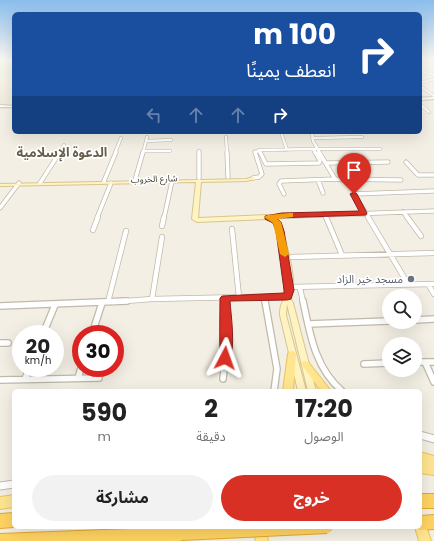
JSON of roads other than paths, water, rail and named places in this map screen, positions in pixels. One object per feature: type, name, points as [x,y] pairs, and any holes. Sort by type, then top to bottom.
[{"type":"highway","points":[[422,502],[434,501]]},
{"type":"highway","points":[[0,521],[12,520]]},
{"type":"highway","points":[[422,523],[434,522]]},
{"type":"highway","points":[[0,541],[285,529]]},
{"type":"main road","name":"شارع الخروب","points":[[0,184],[111,183],[228,177],[252,178]]},
{"type":"main road","name":"شارع الخروب","points":[[18,184],[135,180],[246,180],[252,178]]},
{"type":"main road","points":[[199,179],[195,219],[268,217],[277,222],[290,287],[287,298],[283,304],[282,311],[301,389]]},
{"type":"main road","points":[[287,298],[290,303],[311,389]]},
{"type":"main road","points":[[288,389],[292,354]]},
{"type":"main road","points":[[305,364],[324,389]]},
{"type":"main road","points":[[422,458],[434,461]]},
{"type":"main road","points":[[422,468],[434,470]]},
{"type":"main road","points":[[0,503],[12,501]]},
{"type":"main road","points":[[259,529],[262,541]]},
{"type":"main road","points":[[422,529],[425,541]]},
{"type":"street","points":[[422,86],[434,97]]},
{"type":"street","points":[[427,91],[434,91]]},
{"type":"street","points":[[422,98],[434,97]]},
{"type":"street","points":[[0,106],[12,106]]},
{"type":"street","points":[[422,106],[429,112]]},
{"type":"street","points":[[283,134],[287,150]]},
{"type":"street","points":[[259,150],[266,164],[319,163],[320,161],[315,149],[312,134]]},
{"type":"street","points":[[226,137],[228,177]]},
{"type":"street","points":[[312,138],[362,137]]},
{"type":"street","points":[[104,181],[121,138]]},
{"type":"street","points":[[135,180],[147,139],[171,140]]},
{"type":"street","points":[[40,183],[64,145]]},
{"type":"street","points":[[315,149],[326,163],[335,179]]},
{"type":"street","points":[[252,178],[258,177],[262,174],[255,154],[255,152],[259,150],[380,149]]},
{"type":"street","points":[[144,151],[170,151]]},
{"type":"street","points":[[199,151],[199,179]]},
{"type":"street","points":[[326,163],[388,162]]},
{"type":"street","points":[[406,162],[418,175],[434,175]]},
{"type":"street","points":[[284,194],[280,184],[282,181],[335,179],[401,180]]},
{"type":"street","points":[[318,180],[323,193]]},
{"type":"street","points":[[162,226],[172,181]]},
{"type":"street","points":[[92,230],[111,183]]},
{"type":"street","points":[[0,208],[18,184]]},
{"type":"street","points":[[408,284],[364,213],[354,194],[434,191]]},
{"type":"street","points":[[268,217],[434,211]]},
{"type":"street","points":[[403,212],[421,236]]},
{"type":"street","points":[[324,214],[342,255]]},
{"type":"street","points":[[232,229],[239,297]]},
{"type":"street","points":[[108,302],[126,231]]},
{"type":"street","points":[[152,299],[162,237]]},
{"type":"street","points":[[292,257],[434,253]]},
{"type":"street","points":[[428,284],[434,294]]},
{"type":"street","points":[[290,287],[300,288],[434,284]]},
{"type":"street","points":[[300,288],[308,324],[326,375],[340,389]]},
{"type":"street","points":[[0,306],[102,303],[152,299],[239,297],[287,298]]},
{"type":"street","points":[[264,297],[276,364],[277,380],[275,389]]},
{"type":"street","points":[[223,379],[227,341],[225,298]]},
{"type":"street","points":[[95,325],[102,303]]},
{"type":"street","points":[[46,325],[54,305]]},
{"type":"street","points":[[422,320],[434,320]]},
{"type":"street","points":[[308,324],[382,321]]},
{"type":"street","points":[[0,343],[8,343]]},
{"type":"street","points":[[434,362],[425,362],[434,382]]},
{"type":"street","points":[[364,364],[382,363]]},
{"type":"street","points":[[0,380],[99,378]]},
{"type":"street","points":[[422,436],[434,439]]},
{"type":"street","points":[[0,486],[12,484]]},
{"type":"place","name":"مسجد خير الزاد","points":[[411,279]]},
{"type":"district","name":"الدعوة الإسلامية","points":[[62,152]]}]
